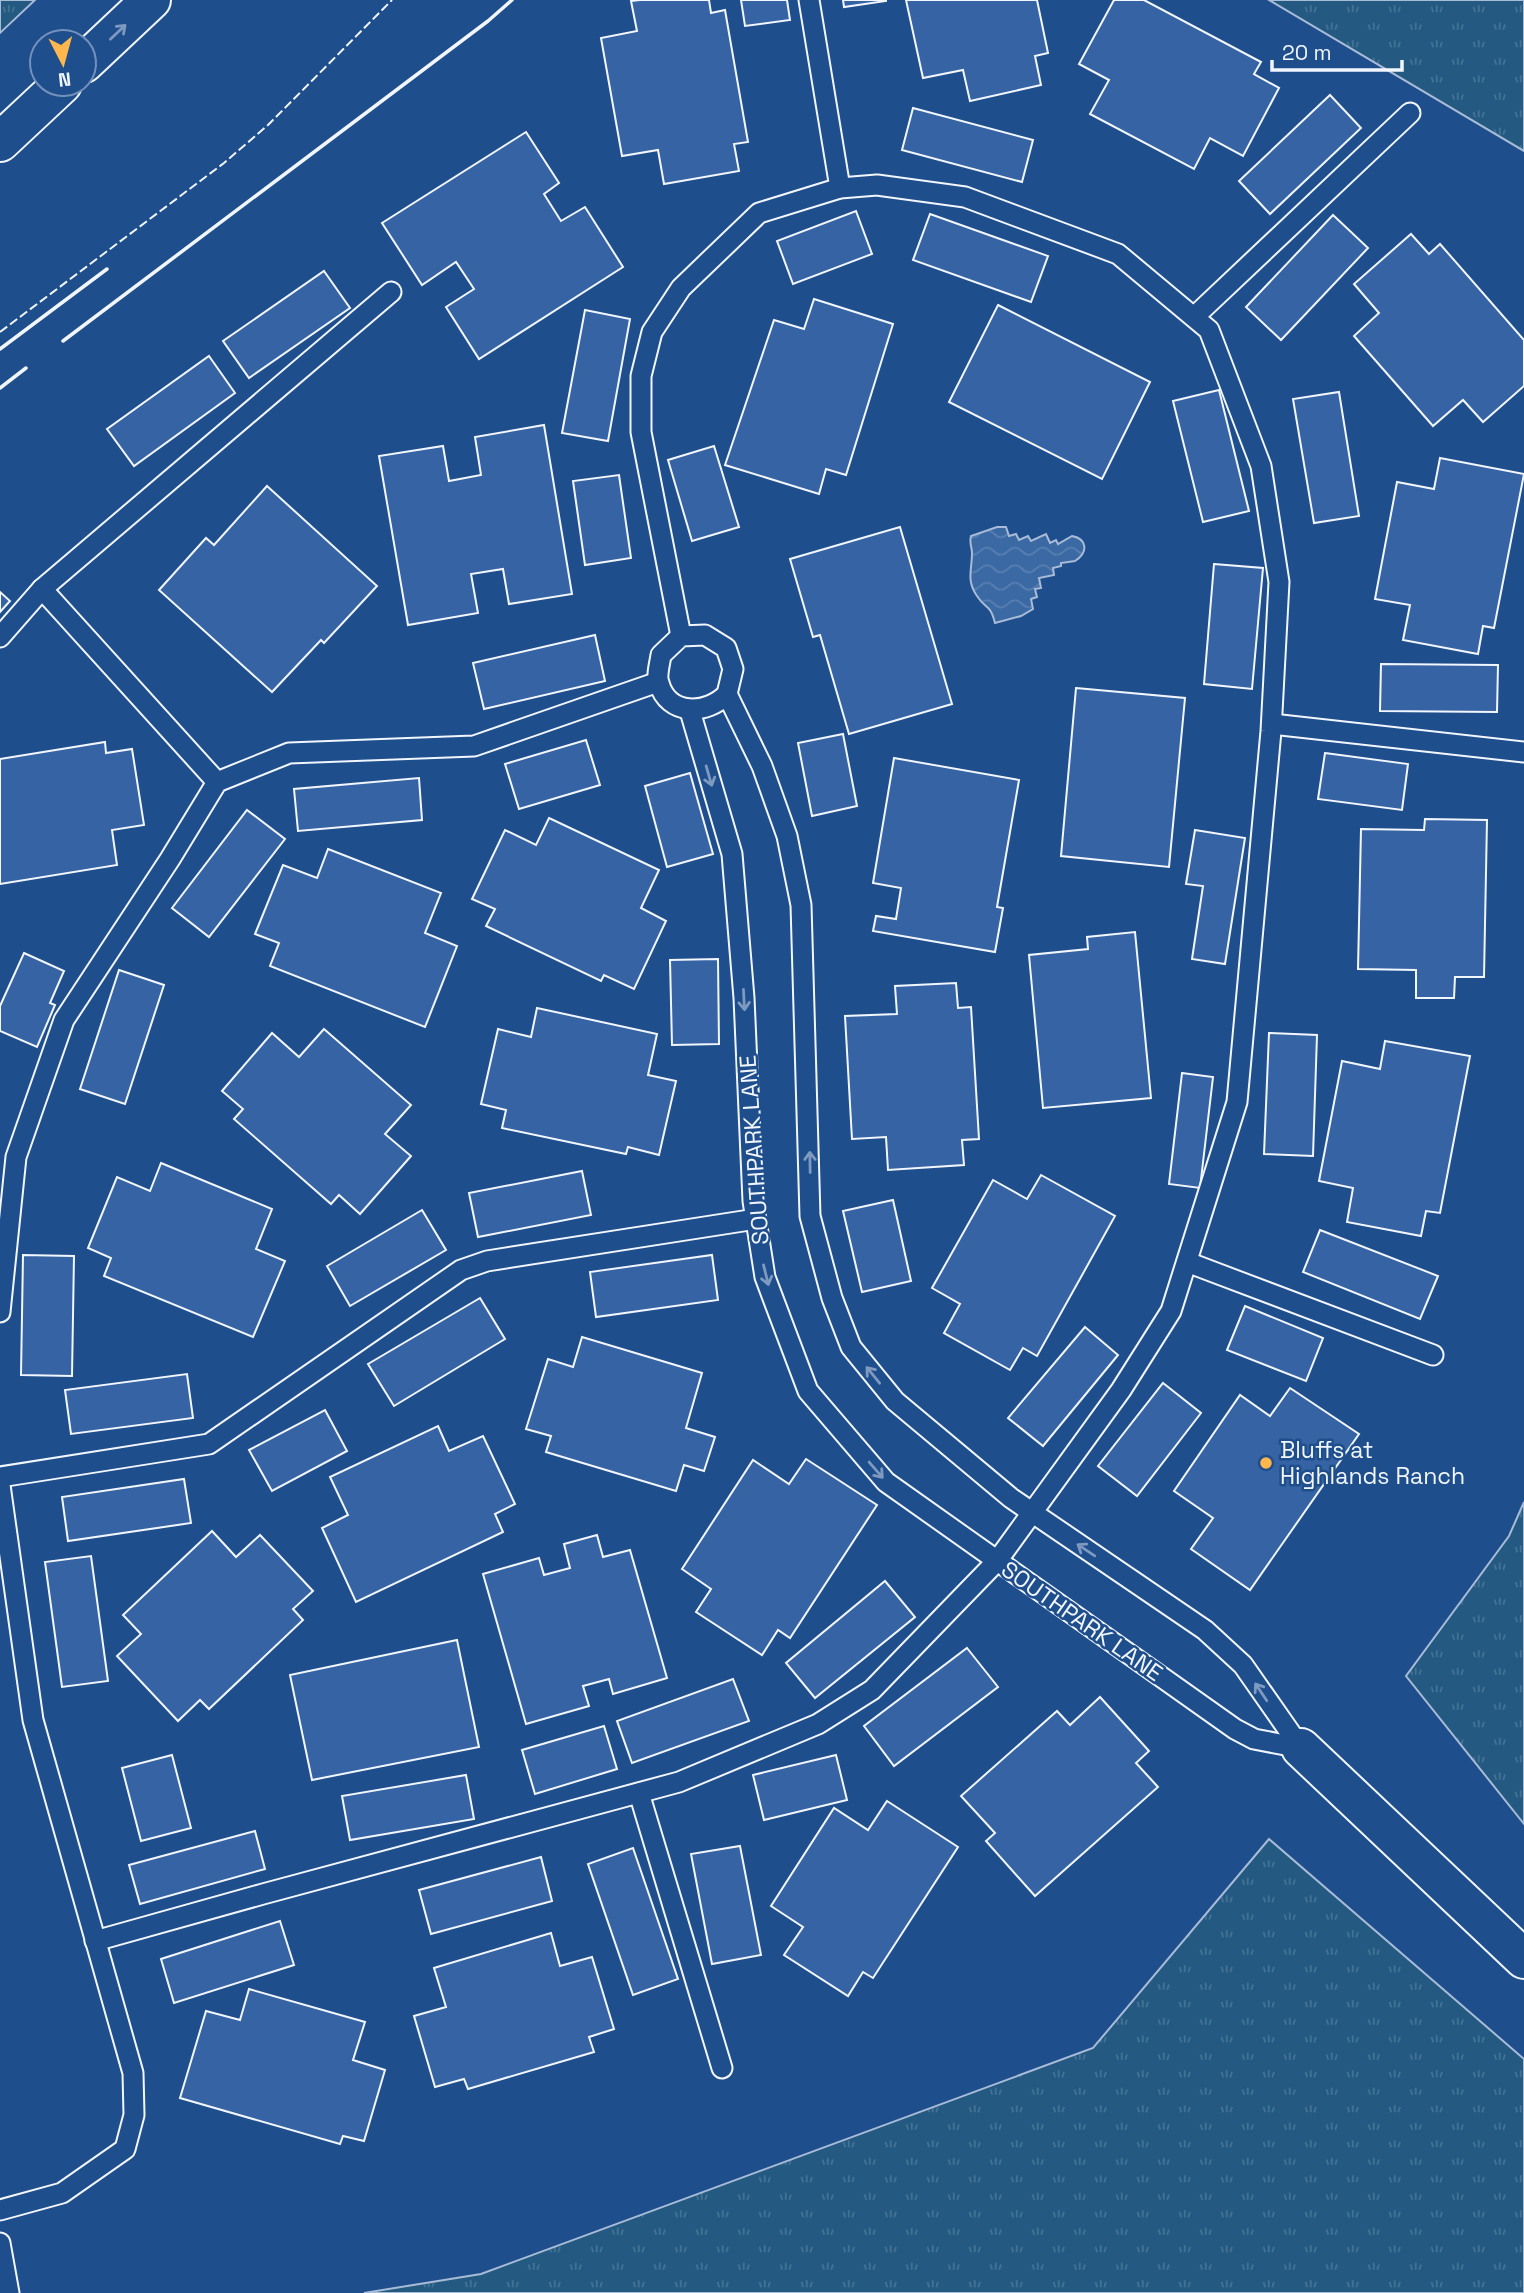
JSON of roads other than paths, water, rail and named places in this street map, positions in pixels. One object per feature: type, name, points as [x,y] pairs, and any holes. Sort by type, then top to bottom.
[{"type":"main road","points":[[98,50],[151,0]]},
{"type":"main road","points":[[0,163],[12,131],[47,98]]},
{"type":"main road","points":[[1301,1748],[1524,1959]]},
{"type":"lane","points":[[809,0],[840,188]]},
{"type":"lane","points":[[1194,317],[1410,113]]},
{"type":"lane","points":[[95,1941],[679,1782],[818,1724],[872,1690],[997,1561],[1121,1390],[1171,1311],[1237,1102],[1272,724],[1279,582],[1261,467],[1209,330],[1118,254],[965,197],[877,185],[840,188],[759,213],[681,288],[652,332],[641,376],[640,432],[681,636]]},
{"type":"lane","points":[[0,637],[42,589],[391,292]]},
{"type":"lane","points":[[42,589],[217,782]]},
{"type":"lane","points":[[705,635],[726,648],[733,669],[727,694],[718,704],[690,711],[669,701],[658,682],[661,655],[681,636],[705,635]]},
{"type":"lane","points":[[0,1312],[16,1157],[64,1020],[170,859],[217,782],[289,753],[474,746],[658,682]]},
{"type":"lane","points":[[727,694],[762,766],[787,836],[802,905],[810,1216],[837,1310],[851,1347],[895,1401],[1011,1498],[1205,1630],[1242,1665],[1301,1748]]},
{"type":"lane","name":"SOUTHPARK LANE","points":[[690,711],[732,854],[744,998],[753,1201],[765,1277],[808,1391],[886,1482],[1235,1729],[1254,1740],[1301,1748]]},
{"type":"lane","points":[[1272,724],[1524,752]]},
{"type":"lane","points":[[0,1477],[209,1444],[461,1270],[487,1261],[756,1219]]},
{"type":"lane","points":[[1187,1262],[1433,1355]]},
{"type":"lane","points":[[0,1485],[33,1720],[133,2073],[134,2115],[125,2149],[62,2193],[0,2210]]},
{"type":"lane","points":[[639,1793],[722,2068]]},
{"type":"lane","points":[[0,2243],[9,2293]]},
{"type":"water","points":[[997,527],[1006,527],[1009,536],[1016,534],[1019,540],[1028,536],[1031,541],[1046,534],[1050,543],[1056,540],[1058,544],[1072,536],[1081,540],[1084,550],[1075,561],[1061,563],[1061,566],[1053,568],[1054,575],[1039,578],[1041,588],[1035,589],[1037,597],[1031,599],[1033,609],[1021,616],[995,623],[991,612],[977,596],[972,585],[970,541],[971,536]]},
{"type":"place","name":"Bluffs at Highlands Ranch","points":[[1266,1463]]}]
